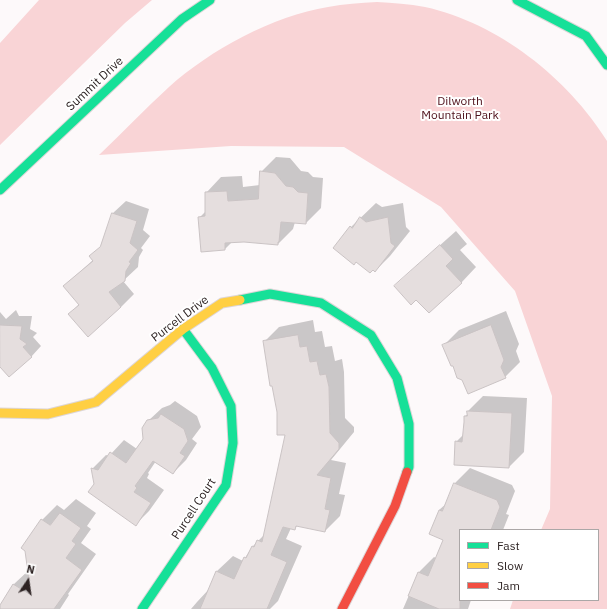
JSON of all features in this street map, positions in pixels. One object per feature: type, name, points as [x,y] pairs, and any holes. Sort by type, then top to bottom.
[{"type":"street","name":"Summit Drive","points":[[0,190],[182,19],[210,0]]},
{"type":"street","points":[[517,0],[586,36],[607,65]]},
{"type":"street","name":"Purcell Drive","points":[[0,413],[48,414],[96,402],[183,329],[222,303],[270,294],[321,303],[371,335],[396,378],[409,424],[409,467],[395,506],[342,609]]},
{"type":"street","name":"Purcell Court","points":[[142,609],[226,485],[233,443],[231,406],[212,368],[183,329]]},
{"type":"green space","points":[[39,0],[152,0],[125,23],[0,145],[0,43]]},
{"type":"green space","name":"Dilworth Mountain Park","points":[[377,2],[425,7],[452,15],[479,26],[529,56],[552,75],[591,118],[607,141],[607,609],[510,609],[513,601],[599,601],[599,529],[541,529],[550,509],[552,396],[515,291],[441,207],[344,147],[231,146],[99,155],[160,95],[185,73],[203,60],[243,36],[286,18],[328,7]]},
{"type":"building","points":[[260,171],[275,173],[286,186],[293,187],[298,192],[308,193],[306,224],[281,222],[278,245],[244,242],[225,243],[225,250],[201,252],[198,217],[205,216],[205,192],[227,191],[228,201],[258,199]]},
{"type":"building","points":[[112,213],[137,221],[130,243],[138,250],[129,262],[131,263],[126,271],[125,281],[109,292],[121,307],[88,337],[68,314],[79,305],[63,286],[93,261],[89,256],[100,247]]},
{"type":"building","points":[[360,217],[366,222],[388,217],[391,243],[395,246],[375,272],[373,270],[370,273],[356,262],[354,265],[333,248],[350,226],[352,228]]},
{"type":"building","points":[[440,245],[453,259],[446,266],[462,283],[429,313],[416,300],[411,305],[394,286]]},
{"type":"building","points":[[0,325],[22,326],[20,339],[27,344],[23,347],[32,357],[9,377],[0,367]]},
{"type":"building","points":[[491,325],[504,360],[501,367],[506,378],[468,394],[462,380],[457,378],[453,366],[451,366],[442,345]]},
{"type":"building","points":[[298,335],[300,347],[307,346],[310,362],[317,361],[320,375],[326,374],[329,387],[330,433],[339,443],[339,449],[317,475],[331,478],[325,509],[330,510],[325,532],[296,526],[295,530],[283,527],[271,555],[287,562],[267,609],[200,609],[216,571],[234,579],[244,557],[246,558],[252,546],[254,547],[257,540],[262,542],[285,435],[277,435],[277,412],[272,386],[270,386],[263,341]]},
{"type":"building","points":[[467,411],[512,413],[509,468],[454,465],[455,441],[462,442],[464,416],[467,416]]},
{"type":"building","points":[[161,414],[184,429],[188,441],[180,453],[185,456],[173,474],[153,461],[135,486],[137,488],[134,492],[151,503],[136,526],[88,492],[94,484],[91,468],[98,470],[110,452],[126,463],[143,439],[142,428],[147,420],[158,418]]},
{"type":"building","points":[[454,483],[497,500],[500,507],[491,529],[459,529],[460,609],[439,609],[408,596],[418,572],[428,576],[443,540],[429,534],[439,510],[442,511]]},
{"type":"building","points":[[60,513],[81,528],[72,541],[76,544],[66,558],[82,570],[54,609],[0,609],[0,605],[13,584],[31,595],[25,551],[21,548],[41,519],[50,525]]},
{"type":"traffic: fast","points":[[0,190],[182,19],[210,0]]},
{"type":"traffic: fast","points":[[517,0],[586,36],[607,65]]},
{"type":"traffic: fast","points":[[240,300],[270,294],[321,303],[371,335],[397,378],[409,424],[409,467],[407,472]]},
{"type":"traffic: fast","points":[[142,609],[226,485],[233,443],[231,406],[212,368],[183,329]]},
{"type":"traffic: slow","points":[[0,413],[48,414],[96,402],[183,329],[222,303],[240,300]]},
{"type":"traffic: jam","points":[[342,609],[395,506],[407,472]]}]
